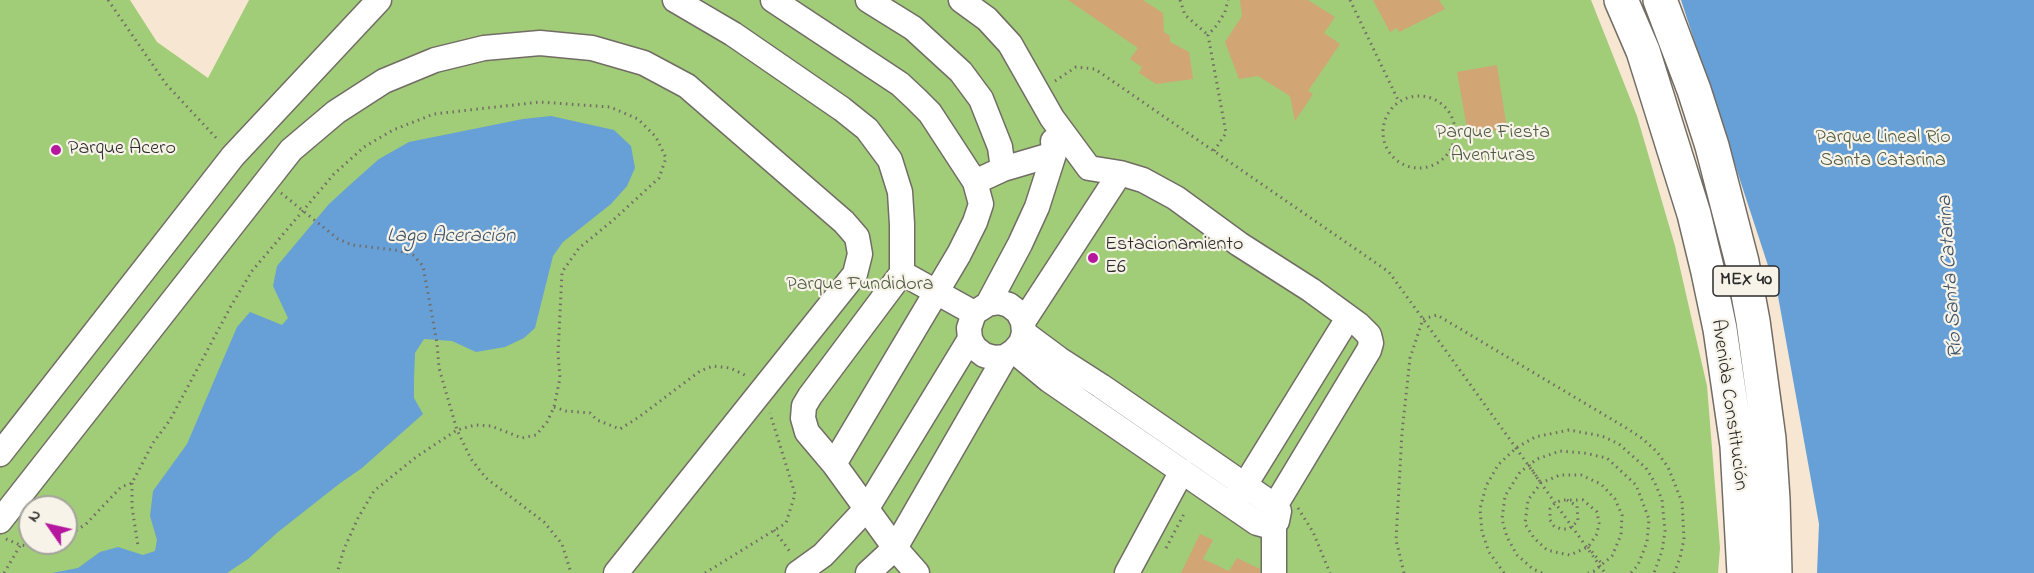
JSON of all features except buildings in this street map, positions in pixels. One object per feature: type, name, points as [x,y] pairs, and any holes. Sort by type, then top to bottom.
[{"type":"highway","name":"Avenida Constitución","points":[[1621,0],[1643,51],[1694,214],[1708,272],[1720,329],[1737,446],[1744,573]]},
{"type":"highway","name":"Avenida Constitución","points":[[1660,0],[1694,90],[1712,146],[1754,321],[1769,439],[1775,573]]},
{"type":"street","points":[[0,454],[233,156],[379,0]]},
{"type":"street","points":[[675,0],[733,34],[842,109],[867,129],[890,160],[900,192],[902,273],[818,384],[804,406],[803,418],[807,432],[834,464],[895,548],[917,573]]},
{"type":"street","points":[[773,0],[900,84],[916,99],[930,113],[975,182],[981,204],[959,254],[834,464]]},
{"type":"street","points":[[868,0],[913,28],[961,72],[981,99],[1000,147],[1003,169]]},
{"type":"street","points":[[961,0],[987,19],[1010,44],[1052,118],[1089,168],[1120,173],[1143,180],[1176,198],[1364,329],[1371,343],[1276,514],[1263,526],[1239,495],[1101,386],[1059,359],[1017,341]]},
{"type":"street","points":[[0,521],[291,150],[336,112],[384,81],[435,60],[484,48],[540,43],[592,48],[644,63],[687,86],[844,222],[857,237],[860,254],[855,274],[616,573]]},
{"type":"street","points":[[1017,341],[994,358],[984,355],[975,348],[970,339],[969,328],[1020,244],[1037,207],[1054,154],[1052,118]]},
{"type":"street","points":[[975,182],[1003,169],[1054,154]]},
{"type":"street","points":[[868,573],[895,548],[1017,341],[1120,173]]},
{"type":"street","points":[[902,273],[935,292],[981,308],[999,302],[1009,305],[1018,312],[1017,341],[1049,380],[1182,471],[1239,495]]},
{"type":"street","points":[[1239,495],[1348,318]]},
{"type":"street","points":[[803,572],[823,555],[867,508],[970,339]]},
{"type":"street","points":[[1126,573],[1182,471]]},
{"type":"street","points":[[1274,573],[1276,514]]},
{"type":"path","points":[[108,0],[166,84],[233,156]]},
{"type":"path","points":[[1180,0],[1185,15],[1208,35],[1226,134],[1214,152]]},
{"type":"path","points":[[1208,35],[1221,18],[1228,0]]},
{"type":"path","points":[[1350,0],[1399,102]]},
{"type":"path","points":[[1038,93],[1077,66],[1095,69],[1389,272],[1605,573]]},
{"type":"path","points":[[1418,96],[1430,98],[1441,103],[1450,112],[1455,124],[1452,148],[1436,165],[1425,169],[1413,169],[1402,165],[1386,149],[1383,126],[1387,114],[1399,102],[1418,96]]},
{"type":"path","points":[[138,546],[132,507],[132,483],[153,443],[170,420],[252,271],[334,174],[364,147],[393,130],[434,114],[540,102],[610,107],[638,119],[656,137],[666,158],[659,178],[579,248],[562,272],[558,354],[560,378],[554,407],[547,422],[536,435],[522,438],[491,426],[475,425],[458,430],[416,457],[374,491],[358,518],[344,549],[337,573]]},
{"type":"path","points":[[267,182],[338,239],[352,245],[395,250],[413,255],[423,266],[437,343],[439,368],[458,430],[471,459],[486,478],[544,522],[562,544],[571,573]]},
{"type":"path","points":[[1423,319],[1437,315],[1628,429],[1657,452],[1668,467],[1682,502],[1684,539],[1674,573]]},
{"type":"path","points":[[1404,573],[1396,540],[1402,433],[1410,358],[1423,319]]},
{"type":"path","points":[[554,407],[566,411],[590,413],[597,420],[620,429],[700,371],[713,366],[743,372],[763,389],[795,494],[786,523],[705,573]]},
{"type":"path","points":[[1504,573],[1489,552],[1482,532],[1480,509],[1486,486],[1498,465],[1516,448],[1535,437],[1569,430],[1602,436],[1619,444],[1646,468],[1655,483],[1665,513],[1665,531],[1662,551],[1654,573]]},
{"type":"path","points":[[1542,573],[1533,569],[1517,555],[1507,537],[1502,519],[1505,496],[1520,472],[1537,459],[1560,452],[1584,453],[1607,459],[1636,485],[1649,519],[1647,542],[1638,565],[1630,573]]},
{"type":"path","points":[[1529,465],[1541,483]]},
{"type":"path","points":[[1567,500],[1577,506],[1578,521],[1572,528],[1561,530],[1552,523],[1550,512],[1555,503],[1567,500],[1583,500],[1597,512],[1599,523],[1597,534],[1588,547],[1570,555],[1559,553],[1547,549],[1534,538],[1525,524],[1528,500],[1541,483],[1560,475],[1581,475],[1601,484],[1615,499],[1622,515],[1622,535],[1612,556],[1588,573]]},
{"type":"path","points":[[78,529],[121,488],[132,483]]},
{"type":"path","points":[[1276,514],[1300,508],[1330,573]]},
{"type":"path","points":[[1163,553],[1185,512]]},
{"type":"path","points":[[774,530],[803,572]]},
{"type":"path","points":[[0,534],[18,544]]},
{"type":"path","points":[[1588,547],[1602,564]]},
{"type":"path","points":[[4,573],[18,548]]},
{"type":"green space","name":"Parque Fundidora","points":[[0,0],[130,0],[157,42],[208,78],[249,0],[1591,0],[1637,116],[1675,246],[1707,386],[1720,548],[1718,573],[0,573]]},
{"type":"water","name":"Río Santa Catarina","points":[[1681,0],[2034,0],[2034,573],[1817,573],[1819,524],[1778,296]]},
{"type":"water","name":"Lago Aceración","points":[[551,116],[614,130],[631,146],[635,168],[627,186],[611,204],[563,242],[553,256],[535,328],[524,338],[505,347],[476,352],[452,341],[424,339],[415,353],[414,379],[414,398],[423,414],[362,468],[278,532],[248,559],[227,573],[52,573],[78,568],[100,552],[118,547],[143,555],[155,551],[157,540],[150,516],[153,491],[187,444],[237,327],[250,312],[282,325],[288,318],[273,286],[277,266],[329,204],[379,159],[409,142],[523,119]]},
{"type":"place","name":"Parque Acero","points":[[56,150]]},
{"type":"place","name":"Estacionamiento E6","points":[[1093,258]]},
{"type":"park label","name":"Parque Fiesta Aventuras","points":[[1493,146]]},
{"type":"park label","name":"Parque Lineal Río Santa Catarina","points":[[1883,150]]}]
